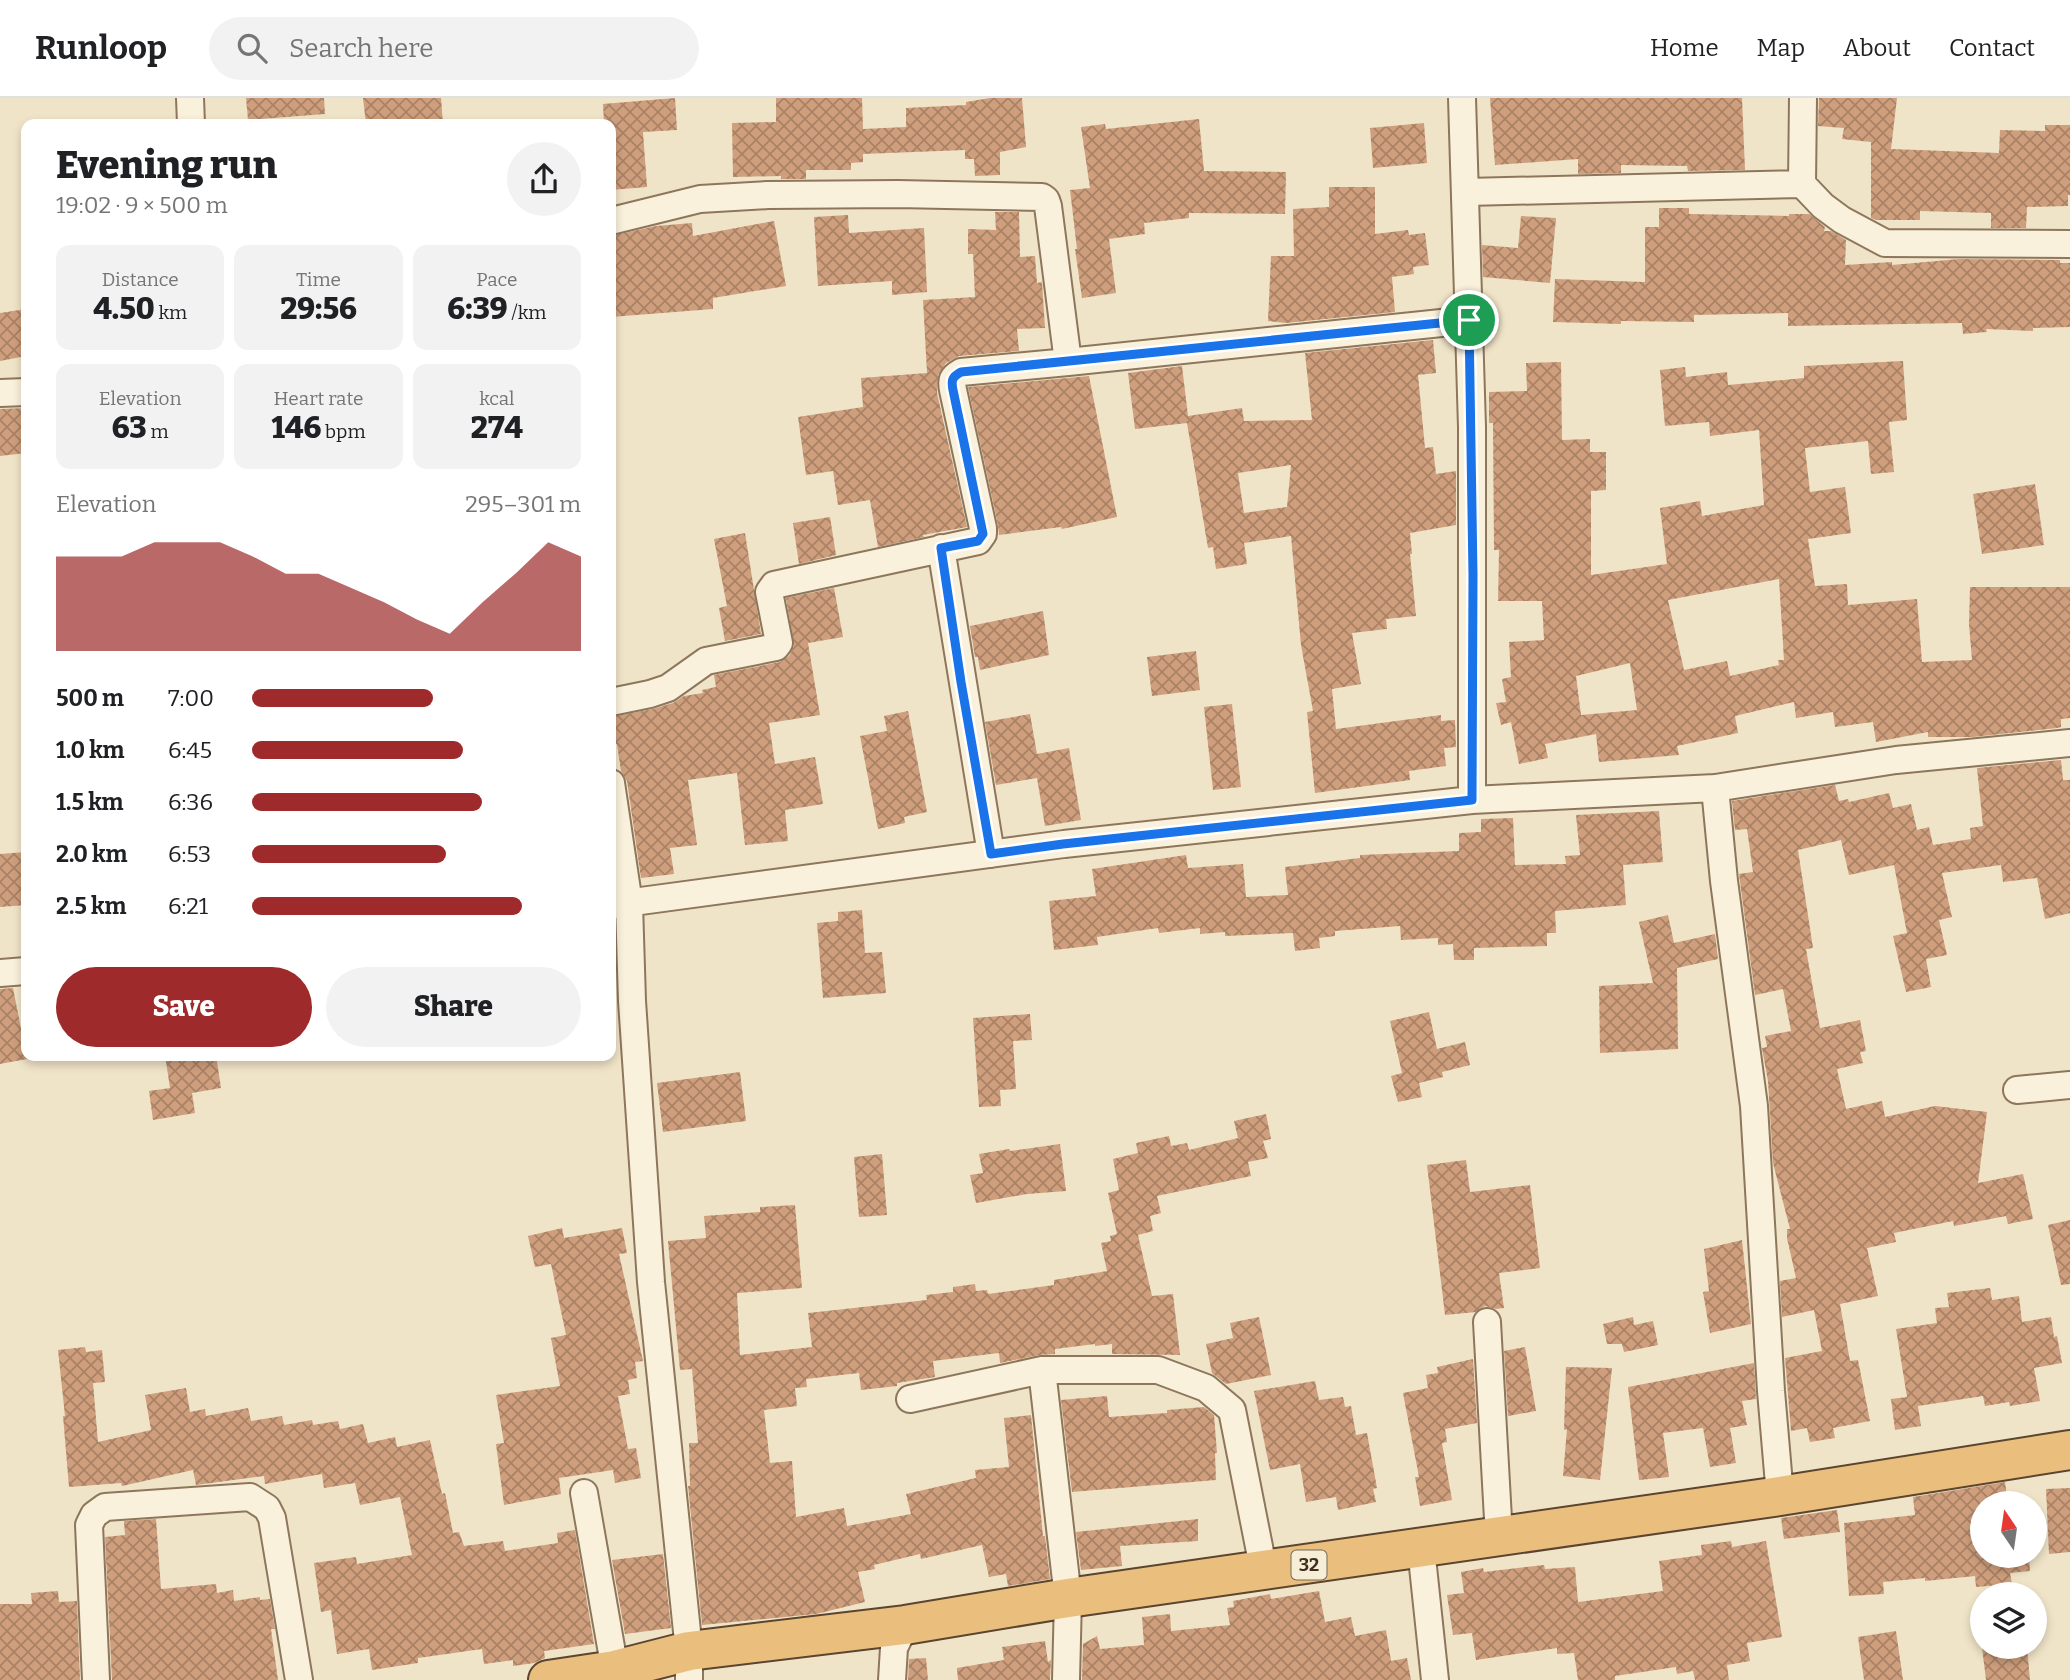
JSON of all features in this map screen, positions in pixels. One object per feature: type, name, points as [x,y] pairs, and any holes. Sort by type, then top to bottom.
[{"type":"highway","name":"32","points":[[548,1680],[615,1670],[689,1665],[1068,1598],[1780,1496],[2070,1450]]},
{"type":"street","points":[[190,98],[191,119]]},
{"type":"street","points":[[1462,98],[1467,192],[1473,566],[1472,800]]},
{"type":"street","points":[[1802,98],[1802,184],[1823,206],[1842,220],[1885,243],[2070,244]]},
{"type":"street","points":[[1467,192],[1802,184]]},
{"type":"street","points":[[616,220],[700,199],[768,195],[1042,197],[1048,206],[1068,362]]},
{"type":"street","points":[[616,701],[668,688],[683,679],[693,668],[719,657],[776,647],[779,643],[769,592],[774,585],[978,541],[983,534],[951,381],[961,372],[1469,320]]},
{"type":"street","points":[[0,393],[21,392]]},
{"type":"street","points":[[941,548],[991,854]]},
{"type":"street","points":[[620,905],[1063,844],[1472,800],[1715,788],[1896,760],[2070,743]]},
{"type":"street","points":[[1715,788],[1724,881],[1754,1105],[1780,1496]]},
{"type":"street","points":[[616,851],[632,1001],[650,1269],[689,1665]]},
{"type":"street","points":[[0,973],[21,971]]},
{"type":"street","points":[[2017,1090],[2070,1085]]},
{"type":"street","points":[[1487,1322],[1499,1537]]},
{"type":"street","points":[[910,1399],[1042,1370],[1158,1370],[1206,1388],[1232,1410],[1264,1572]]},
{"type":"street","points":[[1042,1370],[1068,1598],[1066,1680]]},
{"type":"street","points":[[584,1493],[615,1670]]},
{"type":"street","points":[[96,1680],[89,1525],[94,1515],[105,1507],[250,1497],[267,1508],[272,1518],[299,1680]]},
{"type":"street","points":[[1421,1548],[1435,1680]]},
{"type":"street","points":[[892,1680],[894,1648],[905,1625]]},
{"type":"building","points":[[246,98],[324,98],[325,114],[248,119]]},
{"type":"building","points":[[363,98],[441,98],[443,119],[365,119]]},
{"type":"building","points":[[675,98],[677,130],[643,132],[647,187],[616,190],[616,119],[604,119],[603,104]]},
{"type":"building","points":[[776,98],[862,98],[863,129],[906,127],[906,108],[966,105],[966,102],[990,98],[1022,98],[1026,147],[1000,152],[1000,175],[975,176],[974,159],[965,159],[965,150],[863,154],[863,162],[851,163],[851,170],[806,170],[806,179],[781,179],[781,176],[733,177],[732,123],[776,122]]},
{"type":"building","points":[[1490,98],[1742,98],[1745,170],[1688,171],[1687,166],[1621,165],[1621,173],[1578,174],[1578,159],[1495,165]]},
{"type":"building","points":[[1819,98],[1897,98],[1891,149],[1999,153],[2000,130],[2045,131],[2045,125],[2070,125],[2068,206],[2027,207],[2026,228],[1991,228],[1991,213],[1920,211],[1920,220],[1871,218],[1871,142],[1842,139],[1844,128],[1818,126]]},
{"type":"building","points":[[1199,119],[1204,171],[1286,172],[1285,214],[1189,213],[1189,218],[1144,223],[1145,234],[1109,239],[1116,293],[1082,298],[1070,190],[1090,188],[1081,127],[1105,124],[1106,129]]},
{"type":"building","points":[[1424,123],[1427,163],[1373,168],[1370,128]]},
{"type":"building","points":[[1329,187],[1375,187],[1375,234],[1408,230],[1409,235],[1425,233],[1429,265],[1413,267],[1414,274],[1392,277],[1395,312],[1286,323],[1268,321],[1271,256],[1294,256],[1293,209],[1329,207]]},
{"type":"building","points":[[1659,208],[1689,208],[1689,214],[1809,214],[1825,227],[1824,231],[1831,231],[1846,240],[1845,265],[1892,262],[1892,265],[1959,259],[2060,260],[2060,263],[2070,263],[2070,327],[2033,328],[2033,331],[1986,329],[1987,332],[1963,334],[1962,323],[1788,326],[1788,313],[1694,315],[1694,322],[1553,322],[1555,279],[1645,282],[1645,227],[1659,227]]},
{"type":"building","points":[[995,212],[1019,212],[1020,257],[1035,256],[1037,283],[1042,282],[1045,328],[1017,329],[1019,351],[959,356],[946,363],[938,375],[937,393],[967,527],[878,547],[870,500],[838,505],[833,471],[806,475],[798,417],[863,407],[861,378],[927,373],[923,300],[975,297],[973,254],[968,254],[968,229],[996,230]]},
{"type":"building","points":[[848,215],[849,233],[924,228],[927,292],[892,295],[892,281],[818,286],[814,217]]},
{"type":"building","points":[[1521,216],[1556,218],[1550,283],[1483,277],[1482,245],[1518,248]]},
{"type":"building","points":[[774,221],[786,286],[713,298],[713,309],[616,317],[616,235],[656,226],[692,223],[693,236]]},
{"type":"building","points":[[21,310],[21,357],[0,361],[0,313]]},
{"type":"building","points":[[1433,340],[1436,373],[1418,375],[1425,448],[1433,447],[1436,474],[1456,471],[1456,525],[1410,533],[1416,616],[1386,619],[1387,629],[1352,633],[1361,684],[1332,689],[1336,729],[1441,715],[1441,721],[1455,720],[1456,747],[1444,748],[1446,766],[1409,771],[1410,780],[1315,793],[1307,712],[1313,711],[1301,645],[1291,536],[1244,543],[1247,564],[1216,569],[1213,547],[1208,548],[1187,423],[1135,429],[1128,373],[1182,366],[1188,416],[1242,408],[1244,421],[1312,420],[1305,353]],"holes":[[[1291,465],[1287,507],[1244,513],[1238,473]]]},
{"type":"building","points":[[1903,361],[1907,420],[1889,422],[1894,472],[1871,474],[1868,441],[1805,448],[1810,492],[1845,487],[1851,533],[1808,539],[1815,586],[1847,584],[1848,605],[1917,599],[1922,662],[1972,660],[1970,587],[2070,587],[2070,718],[2061,719],[2061,727],[2057,728],[1973,737],[1928,737],[1928,732],[1876,742],[1873,722],[1835,727],[1833,712],[1796,718],[1794,702],[1735,716],[1738,733],[1677,746],[1679,755],[1599,762],[1596,734],[1545,744],[1548,758],[1519,764],[1511,722],[1501,725],[1496,703],[1506,702],[1502,679],[1511,677],[1509,642],[1544,640],[1542,601],[1498,601],[1499,550],[1494,550],[1493,423],[1489,423],[1489,392],[1527,391],[1526,363],[1561,362],[1562,440],[1590,439],[1590,452],[1606,452],[1606,490],[1591,491],[1591,575],[1667,564],[1660,508],[1700,501],[1702,516],[1764,505],[1759,430],[1710,436],[1709,422],[1665,426],[1660,370],[1685,367],[1686,377],[1727,372],[1728,385],[1804,378],[1804,366]],"holes":[[[1779,579],[1784,660],[1778,660],[1779,665],[1730,676],[1727,661],[1684,670],[1668,600]],[[1630,663],[1637,710],[1581,715],[1576,676]]]},
{"type":"building","points":[[1089,376],[1117,517],[1062,529],[999,535],[968,387]]},
{"type":"building","points":[[21,408],[21,454],[0,456],[0,409]]},
{"type":"building","points":[[2035,484],[2044,545],[1982,554],[1973,494]]},
{"type":"building","points":[[830,517],[836,555],[799,564],[793,523]]},
{"type":"building","points":[[745,533],[761,634],[725,641],[719,608],[727,606],[714,539]]},
{"type":"building","points":[[834,588],[843,637],[808,643],[820,715],[769,723],[775,764],[815,757],[823,804],[785,810],[788,841],[745,845],[737,773],[688,780],[697,845],[670,848],[674,874],[641,878],[627,781],[621,771],[616,744],[616,716],[653,709],[673,703],[684,696],[703,693],[702,690],[716,687],[714,675],[780,662],[789,656],[794,646],[786,598]]},
{"type":"building","points":[[1043,611],[1049,655],[980,670],[970,626]]},
{"type":"building","points":[[1196,651],[1200,690],[1152,696],[1147,657]]},
{"type":"building","points":[[1232,704],[1241,787],[1213,790],[1204,707]]},
{"type":"building","points":[[908,711],[927,812],[904,817],[905,823],[878,829],[860,736],[887,731],[884,716]]},
{"type":"building","points":[[1030,714],[1037,754],[1069,748],[1081,820],[1045,826],[1037,778],[996,785],[985,722]]},
{"type":"building","points":[[2061,760],[2063,780],[2070,780],[2070,913],[2045,919],[2037,878],[2003,882],[2001,865],[1942,873],[1952,917],[1939,920],[1947,955],[1926,959],[1931,987],[1906,992],[1893,936],[1907,933],[1894,865],[1849,875],[1841,840],[1798,850],[1813,948],[1806,949],[1820,1028],[1860,1020],[1866,1051],[1860,1052],[1863,1063],[1837,1069],[1846,1109],[1882,1101],[1885,1117],[1935,1106],[1987,1112],[1978,1183],[2023,1174],[2033,1219],[2008,1224],[2006,1216],[1954,1226],[1953,1221],[1894,1233],[1896,1242],[1867,1248],[1878,1296],[1840,1304],[1850,1361],[1858,1360],[1870,1421],[1833,1428],[1835,1438],[1810,1442],[1807,1428],[1791,1431],[1785,1358],[1822,1351],[1814,1310],[1782,1317],[1780,1281],[1796,1278],[1787,1238],[1787,1229],[1790,1229],[1773,1163],[1768,1081],[1762,1048],[1767,1047],[1765,1036],[1791,1031],[1783,989],[1755,995],[1739,874],[1753,872],[1747,829],[1735,830],[1732,801],[1835,785],[1839,801],[1848,799],[1849,802],[1889,793],[1893,808],[1911,804],[1917,830],[1929,827],[1933,845],[1971,839],[1970,828],[1983,826],[1977,768]]},
{"type":"building","points":[[1659,811],[1663,862],[1623,865],[1626,905],[1555,911],[1556,933],[1547,933],[1547,946],[1474,948],[1474,960],[1454,960],[1453,944],[1438,945],[1438,938],[1401,940],[1400,926],[1335,931],[1335,936],[1319,938],[1320,948],[1295,951],[1293,933],[1225,936],[1225,932],[1200,934],[1200,928],[1159,933],[1158,928],[1097,937],[1098,945],[1054,950],[1049,901],[1096,896],[1092,869],[1186,855],[1188,868],[1243,864],[1246,897],[1288,895],[1285,867],[1360,858],[1360,855],[1459,851],[1459,833],[1481,832],[1481,819],[1513,818],[1515,865],[1566,864],[1565,856],[1580,855],[1576,815]]},
{"type":"building","points":[[21,852],[21,905],[0,907],[0,854]]},
{"type":"building","points":[[862,910],[865,953],[882,952],[886,993],[823,998],[817,923],[838,921],[838,912]]},
{"type":"building","points":[[1668,915],[1674,943],[1715,934],[1718,959],[1677,968],[1678,1049],[1600,1053],[1599,986],[1653,983],[1639,922]]},
{"type":"building","points":[[13,988],[21,1029],[21,1060],[0,1064],[0,989]]},
{"type":"building","points":[[1429,1012],[1437,1049],[1465,1042],[1470,1065],[1442,1072],[1443,1077],[1419,1083],[1422,1097],[1398,1102],[1391,1076],[1402,1073],[1390,1021]]},
{"type":"building","points":[[1030,1014],[1032,1040],[1013,1041],[1016,1089],[1000,1090],[1001,1106],[979,1107],[973,1018]]},
{"type":"building","points":[[166,1061],[217,1061],[221,1088],[192,1093],[195,1113],[153,1120],[149,1091],[170,1088]]},
{"type":"building","points":[[740,1072],[746,1121],[663,1132],[657,1083]]},
{"type":"building","points":[[1266,1114],[1271,1139],[1263,1141],[1268,1158],[1248,1162],[1251,1176],[1157,1196],[1161,1213],[1150,1216],[1153,1231],[1138,1235],[1152,1296],[1173,1294],[1180,1355],[1112,1354],[1112,1344],[1095,1344],[1055,1349],[1055,1354],[1000,1363],[999,1353],[933,1361],[935,1377],[897,1383],[897,1386],[861,1390],[859,1373],[806,1379],[807,1387],[795,1388],[797,1406],[764,1410],[770,1463],[792,1461],[796,1517],[844,1508],[847,1526],[911,1514],[906,1494],[976,1478],[975,1470],[1009,1467],[1004,1418],[1031,1415],[1050,1579],[1008,1586],[1006,1574],[989,1577],[982,1545],[921,1559],[920,1554],[874,1565],[875,1569],[858,1572],[865,1602],[816,1614],[702,1625],[688,1486],[689,1443],[698,1443],[692,1369],[680,1370],[668,1241],[706,1238],[704,1216],[760,1212],[760,1207],[795,1205],[802,1288],[737,1293],[740,1355],[812,1347],[808,1313],[927,1300],[926,1295],[953,1292],[953,1287],[975,1284],[976,1291],[987,1290],[988,1294],[1054,1285],[1054,1280],[1107,1271],[1101,1243],[1111,1241],[1110,1236],[1117,1234],[1108,1193],[1119,1190],[1113,1159],[1138,1153],[1136,1143],[1169,1136],[1171,1146],[1187,1143],[1189,1150],[1238,1138],[1234,1121]]},
{"type":"building","points":[[1060,1144],[1066,1191],[1027,1194],[976,1203],[970,1175],[983,1173],[979,1154]]},
{"type":"building","points":[[882,1154],[887,1215],[859,1217],[854,1157]]},
{"type":"building","points":[[1466,1160],[1470,1192],[1530,1185],[1540,1268],[1499,1273],[1504,1308],[1485,1306],[1476,1312],[1445,1315],[1427,1165]]},
{"type":"building","points":[[2070,1220],[2070,1284],[2061,1285],[2048,1225]]},
{"type":"building","points":[[562,1228],[564,1238],[622,1228],[627,1253],[619,1254],[643,1361],[635,1362],[637,1378],[628,1380],[630,1394],[618,1396],[628,1449],[636,1448],[641,1478],[615,1483],[613,1470],[559,1478],[561,1494],[504,1505],[496,1444],[504,1443],[496,1395],[560,1386],[551,1338],[566,1335],[551,1264],[535,1267],[528,1236]]},
{"type":"building","points":[[1742,1240],[1751,1324],[1710,1333],[1703,1292],[1709,1291],[1704,1249]]},
{"type":"building","points":[[1990,1288],[1992,1300],[2019,1296],[2022,1322],[2051,1317],[2062,1363],[2034,1368],[2040,1401],[2010,1406],[2009,1402],[1985,1406],[1983,1396],[1918,1406],[1921,1426],[1895,1430],[1891,1399],[1907,1397],[1896,1329],[1937,1323],[1935,1308],[1949,1307],[1947,1293]]},
{"type":"building","points":[[1259,1317],[1271,1375],[1226,1384],[1212,1373],[1206,1344],[1233,1338],[1230,1323]]},
{"type":"building","points":[[1633,1317],[1634,1325],[1653,1321],[1658,1345],[1624,1352],[1622,1344],[1607,1344],[1603,1324]]},
{"type":"building","points":[[85,1347],[86,1352],[102,1350],[105,1382],[93,1383],[98,1442],[151,1430],[145,1395],[186,1388],[190,1412],[205,1409],[206,1416],[248,1408],[251,1421],[282,1416],[284,1425],[312,1420],[313,1425],[338,1421],[340,1429],[363,1424],[368,1443],[395,1437],[397,1447],[430,1440],[453,1533],[459,1532],[464,1546],[503,1541],[505,1551],[558,1543],[557,1533],[575,1530],[594,1644],[544,1651],[545,1658],[534,1663],[513,1666],[513,1660],[484,1664],[482,1649],[418,1658],[418,1663],[372,1670],[369,1649],[337,1654],[331,1610],[321,1612],[314,1563],[356,1557],[357,1564],[412,1555],[400,1497],[360,1505],[355,1483],[324,1488],[322,1474],[265,1484],[264,1476],[196,1485],[193,1470],[122,1486],[121,1483],[69,1487],[58,1350]]},
{"type":"building","points":[[1525,1347],[1536,1411],[1508,1416],[1504,1351]]},
{"type":"building","points":[[1473,1359],[1477,1423],[1445,1429],[1447,1442],[1442,1443],[1452,1500],[1420,1506],[1415,1477],[1419,1477],[1403,1393],[1428,1388],[1426,1375],[1438,1373],[1437,1367]]},
{"type":"building","points":[[1754,1363],[1756,1399],[1742,1401],[1747,1425],[1730,1428],[1736,1463],[1710,1467],[1703,1428],[1663,1433],[1669,1477],[1639,1480],[1628,1387]]},
{"type":"building","points":[[1566,1367],[1612,1368],[1600,1480],[1563,1476],[1567,1429],[1564,1430]]},
{"type":"building","points":[[1315,1381],[1319,1400],[1343,1397],[1345,1407],[1351,1406],[1356,1435],[1367,1433],[1377,1488],[1373,1489],[1376,1502],[1338,1510],[1336,1497],[1306,1502],[1300,1464],[1270,1470],[1254,1391]]},
{"type":"building","points":[[1107,1396],[1109,1417],[1204,1407],[1214,1415],[1216,1480],[1072,1492],[1061,1400]]},
{"type":"building","points":[[2005,1482],[2006,1491],[1970,1491],[1970,1568],[2030,1568],[2030,1571],[2010,1573],[2012,1582],[1976,1582],[1975,1576],[1883,1582],[1884,1594],[1849,1596],[1844,1523],[1915,1515],[1913,1497]]},
{"type":"building","points":[[2070,1488],[2070,1552],[2049,1554],[2046,1489]]},
{"type":"building","points":[[1837,1510],[1840,1532],[1784,1539],[1781,1518]]},
{"type":"building","points":[[156,1519],[161,1589],[216,1584],[217,1593],[233,1590],[234,1601],[260,1597],[260,1600],[270,1599],[278,1680],[112,1680],[105,1537],[125,1535],[124,1521]]},
{"type":"building","points":[[1198,1519],[1198,1541],[1120,1546],[1122,1566],[1081,1570],[1076,1532]]},
{"type":"building","points":[[1731,1541],[1732,1547],[1766,1541],[1782,1637],[1747,1643],[1750,1661],[1727,1665],[1729,1680],[1695,1680],[1693,1671],[1677,1674],[1676,1667],[1615,1676],[1615,1680],[1578,1680],[1574,1653],[1557,1654],[1557,1648],[1476,1660],[1472,1633],[1453,1635],[1447,1595],[1464,1593],[1461,1572],[1483,1568],[1484,1572],[1544,1565],[1545,1569],[1575,1567],[1578,1602],[1663,1591],[1659,1561],[1702,1555],[1701,1545]]},
{"type":"building","points":[[663,1554],[671,1628],[625,1634],[612,1560]]},
{"type":"building","points":[[58,1591],[59,1602],[77,1601],[80,1680],[0,1680],[0,1604],[32,1604],[31,1593]]},
{"type":"building","points":[[1319,1591],[1325,1622],[1351,1617],[1355,1636],[1386,1630],[1391,1661],[1407,1658],[1411,1680],[1082,1680],[1083,1644],[1097,1636],[1100,1649],[1144,1645],[1142,1617],[1170,1614],[1171,1631],[1230,1625],[1227,1608],[1234,1607],[1233,1601],[1270,1594],[1271,1599]]},
{"type":"building","points":[[1896,1631],[1903,1680],[1864,1680],[1858,1637]]},
{"type":"building","points":[[1045,1641],[1048,1662],[1051,1660],[1050,1680],[958,1680],[957,1668],[1004,1660],[1002,1647]]},
{"type":"building","points":[[926,1658],[928,1680],[908,1680],[909,1659]]},
{"type":"building","points":[[1983,1659],[2028,1659],[2030,1680],[1986,1680]]},
{"type":"route","points":[[1469,320],[1473,575],[1472,800],[991,854],[941,548],[978,541],[983,534],[951,381],[954,376],[961,372],[1469,320]]}]
